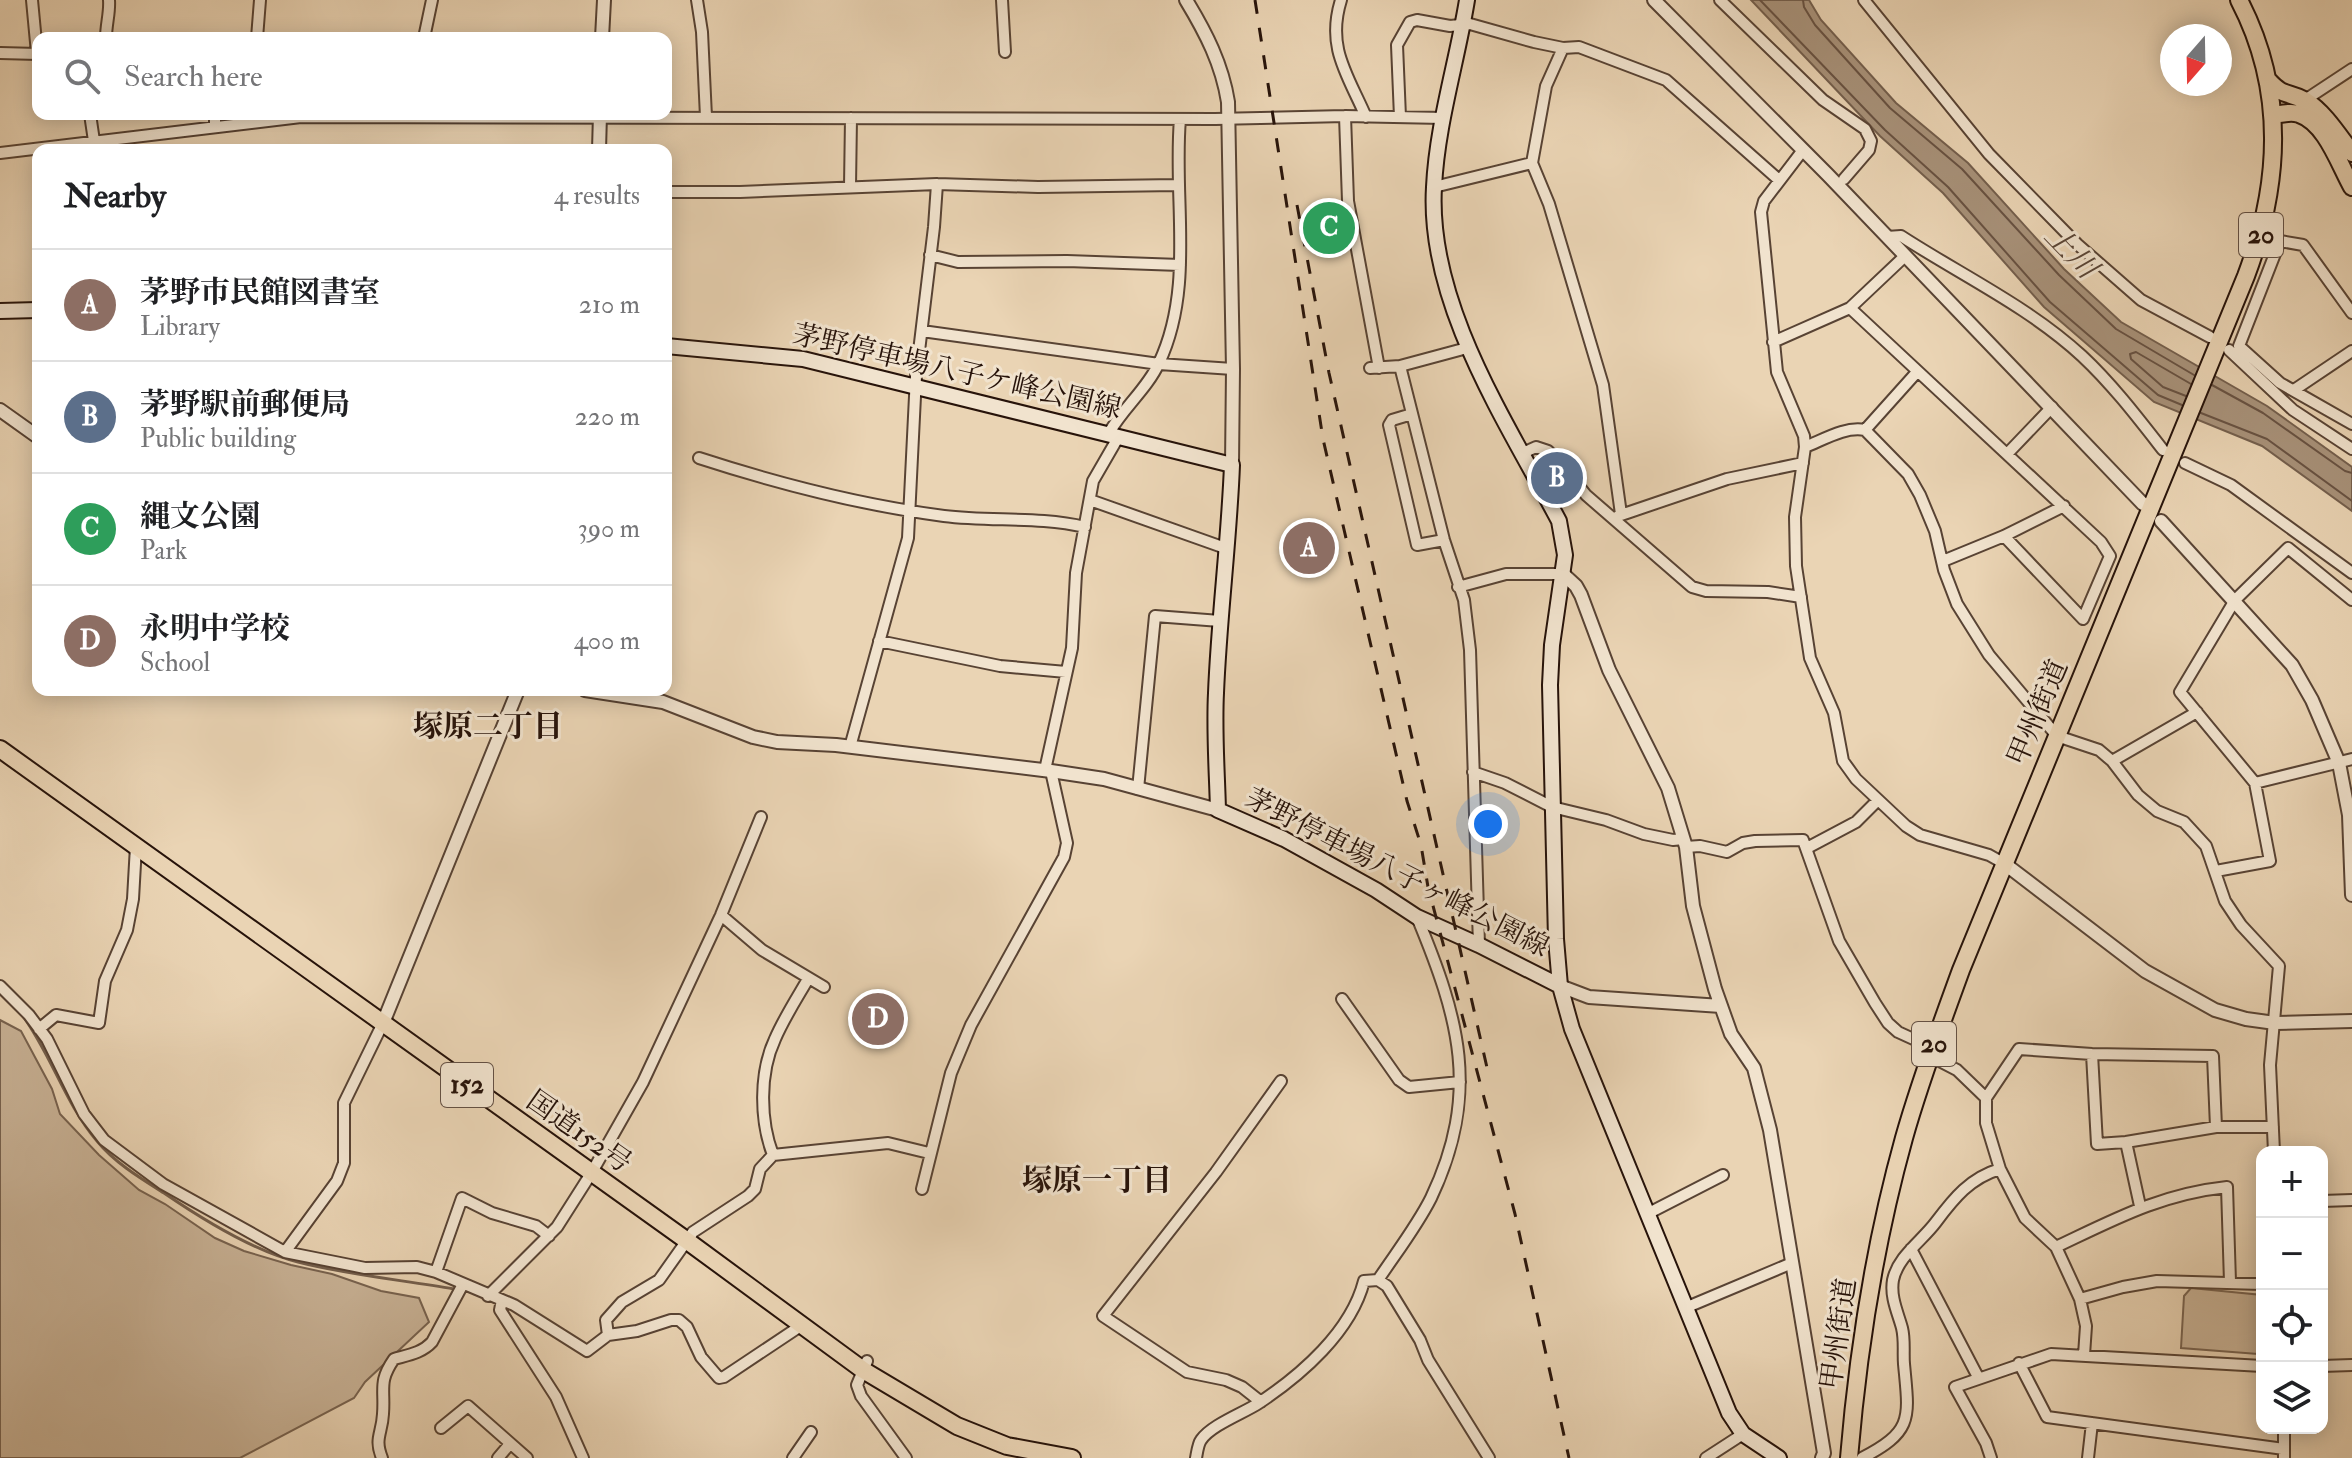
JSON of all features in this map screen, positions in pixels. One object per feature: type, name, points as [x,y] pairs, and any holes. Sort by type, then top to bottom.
[{"type":"highway","name":"甲州街道","points":[[1849,1458],[1862,1341],[1883,1219],[1904,1137],[1931,1052],[2246,276],[2265,220],[2273,173],[2273,115],[2258,42],[2239,0]]},
{"type":"highway","points":[[2267,79],[2279,93],[2305,100],[2321,114],[2352,153]]},
{"type":"highway","points":[[2273,115],[2296,112],[2308,119],[2320,130],[2352,187]]},
{"type":"highway","name":"国道152号","points":[[0,749],[802,1325],[957,1426],[1007,1446],[1072,1458]]},
{"type":"main road","name":"茅野停車場八子ヶ峰公園線","points":[[1467,0],[1443,118],[1434,187],[1437,243],[1444,280],[1467,348],[1559,521],[1565,544],[1550,671],[1560,986],[1572,1029],[1729,1413],[1743,1434],[1779,1458]]},
{"type":"main road","points":[[0,311],[32,310]]},
{"type":"main road","name":"茅野停車場八子ケ峰公園線","points":[[672,347],[803,359],[1232,465]]},
{"type":"main road","name":"茅野停車場八子ヶ峰公園線","points":[[1232,465],[1215,717],[1218,810],[1284,839],[1376,890],[1417,917],[1560,986]]},
{"type":"street","points":[[32,0],[35,32]]},
{"type":"street","points":[[106,32],[109,0]]},
{"type":"street","points":[[257,32],[260,0]]},
{"type":"street","points":[[425,32],[432,0]]},
{"type":"street","points":[[602,32],[604,0]]},
{"type":"street","points":[[697,0],[702,32],[706,117]]},
{"type":"street","points":[[1002,0],[1005,52]]},
{"type":"street","points":[[1186,0],[1209,39],[1220,64],[1227,93],[1232,465]]},
{"type":"street","points":[[1341,0],[1337,15],[1338,57],[1366,117]]},
{"type":"street","points":[[1654,0],[1803,150],[2143,504]]},
{"type":"street","points":[[1720,0],[1823,100],[1865,129],[1871,141],[1869,150],[1844,179]]},
{"type":"street","points":[[1864,0],[1989,154],[2077,244],[2141,300],[2218,345],[2293,410],[2352,449]]},
{"type":"street","points":[[1400,117],[1397,45],[1410,22],[1417,20],[1450,26],[1470,24],[1563,48],[1579,47],[1666,80],[1779,180]]},
{"type":"street","points":[[1563,48],[1546,86],[1532,163],[1549,204],[1603,385],[1617,516]]},
{"type":"street","points":[[0,53],[32,54]]},
{"type":"street","points":[[2305,100],[2352,69]]},
{"type":"street","points":[[1345,116],[1352,227],[1375,368],[1400,366],[1467,348]]},
{"type":"street","points":[[672,117],[1443,118]]},
{"type":"street","points":[[850,186],[851,118]]},
{"type":"street","points":[[922,1189],[951,1073],[971,1025],[1064,857],[1067,843],[1048,770],[1072,648],[1076,573],[1097,471],[1114,435],[1159,364],[1177,314],[1180,119]]},
{"type":"street","points":[[91,120],[94,141]]},
{"type":"street","points":[[215,120],[215,127]]},
{"type":"street","points":[[70,144],[275,120]]},
{"type":"street","points":[[599,144],[600,120]]},
{"type":"street","points":[[0,153],[32,149]]},
{"type":"street","points":[[1803,150],[1764,201],[1761,212],[1777,372],[1804,436],[1795,517],[1796,566],[1810,658],[1834,713],[1843,761],[1856,779],[1906,826],[1920,835],[1989,855],[2005,864],[2145,971],[2215,1010],[2275,1023],[2352,1021]]},
{"type":"street","points":[[1434,187],[1532,163]]},
{"type":"street","points":[[672,192],[937,184],[1038,187],[1177,185]]},
{"type":"street","points":[[850,747],[908,538],[917,385],[937,184]]},
{"type":"street","points":[[1887,237],[1901,236],[2032,318],[2073,348],[2110,386],[2163,450]]},
{"type":"street","points":[[2352,313],[2303,245],[2280,241],[2239,346],[2280,383],[2352,424]]},
{"type":"street","points":[[930,255],[958,262],[1067,261],[1180,265]]},
{"type":"street","points":[[1773,342],[1850,308],[1905,256]]},
{"type":"street","points":[[1850,308],[2101,542],[2110,556],[2083,619],[2004,536]]},
{"type":"street","points":[[922,331],[1159,364],[1233,369]]},
{"type":"street","points":[[2294,390],[2352,351]]},
{"type":"street","points":[[1400,366],[1444,540],[1464,600],[1470,650],[1479,945]]},
{"type":"street","points":[[1865,430],[1917,372]]},
{"type":"street","points":[[2008,453],[2052,407]]},
{"type":"street","points":[[0,410],[32,433]]},
{"type":"street","points":[[1412,414],[1392,420],[1389,425],[1417,545],[1444,540]]},
{"type":"street","points":[[1805,447],[1841,432],[1865,430],[1908,474],[1920,495],[1935,531],[1944,570],[1957,604],[1989,655],[2057,736],[2099,750],[2148,803],[2157,811],[2184,822],[2206,846],[2225,901],[2241,925],[2279,966],[2270,1065],[2274,1146]]},
{"type":"street","points":[[1523,453],[1536,447],[1548,451],[1586,495],[1617,516],[1698,590],[1768,592],[1801,597]]},
{"type":"street","points":[[699,458],[770,481],[910,511],[946,517],[1061,521],[1085,527]]},
{"type":"street","points":[[1617,516],[1727,479],[1803,463]]},
{"type":"street","points":[[2185,463],[2231,485],[2352,573]]},
{"type":"street","points":[[1090,500],[1228,549]]},
{"type":"street","points":[[1943,561],[2004,536],[2064,506]]},
{"type":"street","points":[[2161,521],[2292,665],[2346,761],[2352,895]]},
{"type":"street","points":[[2216,871],[2270,861],[2255,783],[2180,692],[2235,600],[2288,548],[2352,600]]},
{"type":"street","points":[[1458,587],[1506,574],[1563,574],[1576,586],[1609,670],[1668,788],[1684,843],[1693,906],[1721,1006],[1731,1034],[1754,1068],[1760,1086],[1824,1453],[1822,1458]]},
{"type":"street","points":[[1138,789],[1155,616],[1220,621]]},
{"type":"street","points":[[879,641],[1000,666],[1066,672]]},
{"type":"street","points":[[285,1252],[337,1181],[344,1163],[344,1103],[383,1023],[516,696]]},
{"type":"street","points":[[624,696],[663,702],[753,737],[777,742],[850,747],[1048,770],[1104,779],[1218,810]]},
{"type":"street","points":[[2112,761],[2197,712]]},
{"type":"street","points":[[2255,783],[2346,761]]},
{"type":"street","points":[[1473,772],[1505,783],[1552,807],[1606,820],[1644,834],[1727,852],[1743,843],[1755,841],[1803,840],[1839,941],[1888,1023],[1957,1070],[1986,1098]]},
{"type":"street","points":[[1807,848],[1856,822],[1878,800]]},
{"type":"street","points":[[488,1296],[549,1236],[592,1172],[643,1082],[721,915],[761,817]]},
{"type":"street","points":[[39,1029],[56,1015],[99,1023],[105,981],[127,930],[133,899],[136,846]]},
{"type":"street","points":[[721,915],[762,950],[824,987]]},
{"type":"street","points":[[1378,1280],[1430,1199],[1450,1150],[1460,1106],[1455,1024],[1441,973],[1417,917]]},
{"type":"street","points":[[773,1155],[763,1107],[769,1054],[808,979]]},
{"type":"street","points":[[0,986],[39,1029],[84,1114],[104,1140],[163,1184],[285,1252],[365,1268],[417,1267],[436,1272],[462,1286],[514,1305],[587,1351],[608,1335],[679,1320],[687,1327],[701,1357],[719,1378],[802,1325]]},
{"type":"street","points":[[1560,986],[1589,997],[1721,1006]]},
{"type":"street","points":[[1342,999],[1399,1080],[1409,1087],[1460,1082]]},
{"type":"street","points":[[2084,1355],[2086,1326],[2080,1299],[2056,1247],[2025,1218],[2000,1169],[1986,1123],[1986,1098],[2019,1049],[2213,1056],[2216,1127]]},
{"type":"street","points":[[2092,1054],[2097,1144],[2216,1127],[2273,1127]]},
{"type":"street","points":[[1261,1402],[1242,1387],[1226,1380],[1187,1372],[1103,1316],[1216,1172],[1281,1081]]},
{"type":"street","points":[[2126,1142],[2140,1206]]},
{"type":"street","points":[[608,1335],[606,1320],[622,1302],[659,1280],[693,1232],[748,1196],[755,1189],[760,1169],[773,1155],[888,1143],[929,1153]]},
{"type":"street","points":[[1862,1458],[1895,1437],[1906,1424],[1908,1400],[1903,1332],[1893,1300],[1893,1280],[1911,1249],[1933,1226],[1954,1196],[1975,1180],[2000,1169]]},
{"type":"street","points":[[1647,1214],[1723,1175]]},
{"type":"street","points":[[2056,1247],[2140,1206],[2227,1187],[2230,1282]]},
{"type":"street","points":[[436,1272],[462,1198],[492,1213],[536,1226],[549,1236]]},
{"type":"street","points":[[2328,1201],[2352,1200]]},
{"type":"street","points":[[1911,1249],[1978,1377]]},
{"type":"street","points":[[1685,1308],[1792,1263]]},
{"type":"street","points":[[1196,1458],[1201,1440],[1261,1402],[1316,1357],[1354,1308],[1364,1281],[1378,1280],[1387,1286],[1420,1340],[1428,1360],[1489,1458]]},
{"type":"street","points":[[2080,1299],[2157,1281],[2256,1284]]},
{"type":"street","points":[[382,1458],[377,1442],[383,1416],[381,1383],[385,1371],[394,1359],[414,1354],[432,1342],[462,1286]]},
{"type":"street","points":[[502,1300],[500,1310],[556,1397],[583,1458]]},
{"type":"street","points":[[1991,1458],[1955,1387],[1978,1377],[2051,1354],[2256,1366]]},
{"type":"street","points":[[2019,1363],[2047,1417],[2284,1454]]},
{"type":"street","points":[[2328,1366],[2352,1365]]},
{"type":"street","points":[[865,1366],[857,1385],[861,1396],[906,1458]]},
{"type":"street","points":[[441,1428],[468,1406],[527,1458]]},
{"type":"street","points":[[2088,1458],[2092,1423]]},
{"type":"street","points":[[793,1458],[811,1432]]},
{"type":"street","points":[[1706,1458],[1743,1434]]},
{"type":"street","points":[[498,1458],[509,1445]]},
{"type":"shaded area","points":[[0,1020],[21,1031],[52,1089],[60,1114],[99,1155],[139,1190],[215,1238],[244,1251],[332,1274],[381,1291],[419,1298],[429,1322],[365,1382],[354,1398],[240,1458],[0,1458]]},
{"type":"shaded area","points":[[2191,1288],[2256,1294],[2256,1354],[2181,1348],[2184,1296]]},
{"type":"water","points":[[1751,0],[1809,0],[1821,20],[1896,103],[1968,163],[2064,269],[2121,322],[2267,406],[2352,467],[2352,511],[2262,446],[2154,402],[2044,307],[1943,193],[1880,136]]},
{"type":"waterway","points":[[23,1016],[76,1111],[97,1141],[128,1170],[195,1213],[246,1242],[298,1262],[454,1289]]},
{"type":"railway","points":[[1255,0],[1323,439],[1407,801],[1421,845],[1428,887],[1515,1214],[1569,1458]]},
{"type":"railway","points":[[1297,205],[1329,373],[1488,1072]]},
{"type":"place","name":"縄文公園","points":[[1329,228]]},
{"type":"place","name":"茅野駅前郵便局","points":[[1557,478]]},
{"type":"place","name":"茅野市民館図書室","points":[[1309,548]]},
{"type":"place","name":"永明中学校","points":[[878,1019]]},
{"type":"district","name":"塚原二丁目","points":[[488,726]]},
{"type":"district","name":"塚原一丁目","points":[[1097,1180]]},
{"type":"water label","name":"上川","points":[[2071,252]]}]
